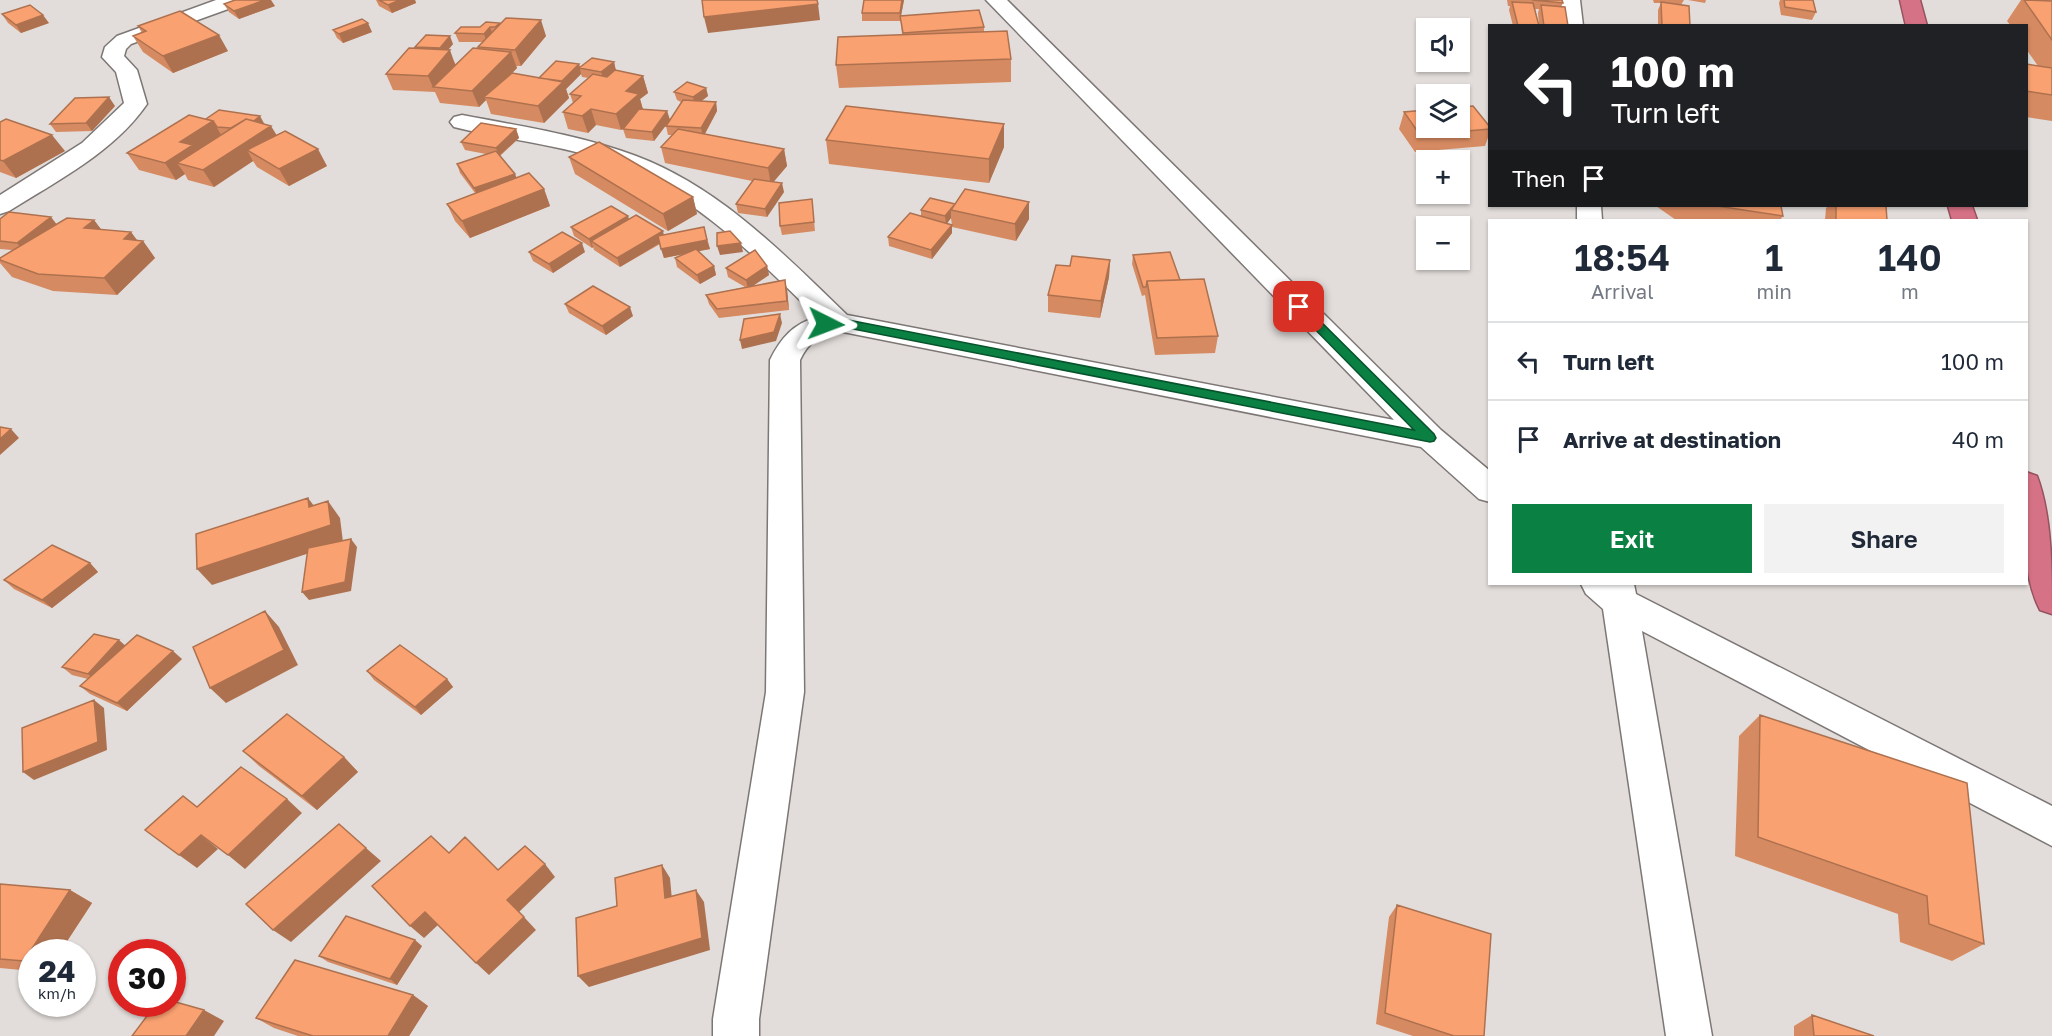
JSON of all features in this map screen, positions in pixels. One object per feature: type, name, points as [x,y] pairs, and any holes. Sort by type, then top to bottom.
[{"type":"highway","points":[[1910,0],[1916,24]]},
{"type":"highway","points":[[2028,493],[2052,600]]},
{"type":"street","points":[[0,206],[95,145],[120,124],[136,104],[126,70],[113,57],[116,47],[124,40],[235,0]]},
{"type":"street","points":[[996,0],[1430,438],[1488,488]]},
{"type":"street","points":[[1570,0],[1573,24]]},
{"type":"street","points":[[462,122],[578,144],[651,171],[716,211],[760,247],[838,322]]},
{"type":"street","points":[[728,1030],[786,692],[785,360],[792,345],[814,326],[838,322],[1430,438]]},
{"type":"street","points":[[1611,590],[2052,827]]},
{"type":"street","points":[[1611,590],[1689,1036]]},
{"type":"building","points":[[235,0],[265,0],[234,11],[224,4]]},
{"type":"building","points":[[379,0],[400,0],[388,5]]},
{"type":"building","points":[[702,0],[817,0],[818,4],[704,17]]},
{"type":"building","points":[[864,0],[902,0],[900,13],[862,13]]},
{"type":"building","points":[[1532,0],[1562,0],[1563,3]]},
{"type":"building","points":[[1784,0],[1813,0],[1816,12],[1785,7]]},
{"type":"building","points":[[2024,0],[2052,1],[2052,40]]},
{"type":"building","points":[[1512,2],[1533,3],[1538,24],[1518,24]]},
{"type":"building","points":[[1661,2],[1689,6],[1690,24],[1662,24]]},
{"type":"building","points":[[30,5],[43,15],[16,25],[2,14]]},
{"type":"building","points":[[1541,5],[1565,7],[1568,24],[1544,24]]},
{"type":"building","points":[[979,10],[984,27],[903,33],[900,16]]},
{"type":"building","points":[[180,11],[219,35],[163,56],[133,36],[146,31],[138,26]]},
{"type":"building","points":[[506,18],[541,20],[515,50],[478,47]]},
{"type":"building","points":[[362,19],[368,23],[339,34],[333,30]]},
{"type":"building","points":[[486,22],[500,23],[495,27],[490,27],[484,34],[455,33],[461,27],[480,27]]},
{"type":"building","points":[[1007,31],[1011,59],[836,65],[838,37]]},
{"type":"building","points":[[426,35],[450,36],[440,48],[415,47]]},
{"type":"building","points":[[409,48],[450,50],[428,76],[386,74]]},
{"type":"building","points":[[473,48],[511,52],[472,91],[433,87]]},
{"type":"building","points":[[592,58],[614,62],[601,72],[579,68]]},
{"type":"building","points":[[556,61],[579,64],[562,81],[539,78]]},
{"type":"building","points":[[2028,64],[2052,68],[2052,95],[2028,91]]},
{"type":"building","points":[[615,70],[643,76],[626,91],[639,94],[616,114],[591,109],[582,116],[563,112],[581,96],[570,94],[593,74],[607,77]]},
{"type":"building","points":[[512,73],[563,82],[538,106],[484,97]]},
{"type":"building","points":[[687,82],[706,88],[693,97],[674,92]]},
{"type":"building","points":[[109,97],[86,123],[50,124],[75,98]]},
{"type":"building","points":[[683,100],[716,102],[701,128],[666,126]]},
{"type":"building","points":[[846,106],[1004,124],[989,159],[826,140]]},
{"type":"building","points":[[1470,106],[1473,106],[1488,125],[1488,129],[1470,131]]},
{"type":"building","points":[[639,109],[667,111],[652,132],[623,129]]},
{"type":"building","points":[[219,110],[260,116],[254,121],[246,119],[231,128],[217,127],[213,121],[206,119]]},
{"type":"building","points":[[1416,111],[1416,129],[1404,112]]},
{"type":"building","points":[[189,115],[213,121],[180,142],[193,145],[165,163],[127,153]]},
{"type":"building","points":[[6,119],[52,135],[3,161],[0,160],[0,122]]},
{"type":"building","points":[[246,119],[271,126],[203,170],[177,163]]},
{"type":"building","points":[[481,123],[516,129],[496,148],[461,142]]},
{"type":"building","points":[[678,129],[784,149],[768,168],[661,147]]},
{"type":"building","points":[[285,131],[318,149],[279,169],[247,150]]},
{"type":"building","points":[[599,142],[693,197],[663,214],[569,157]]},
{"type":"building","points":[[496,151],[515,174],[474,188],[457,164]]},
{"type":"building","points":[[529,173],[544,189],[462,221],[447,204]]},
{"type":"building","points":[[754,179],[782,183],[765,209],[736,204]]},
{"type":"building","points":[[965,189],[1029,202],[1015,224],[951,210]]},
{"type":"building","points":[[930,198],[955,204],[945,216],[921,210]]},
{"type":"building","points":[[812,199],[814,222],[780,226],[779,203]]},
{"type":"building","points":[[611,206],[628,216],[589,239],[571,227]]},
{"type":"building","points":[[1724,207],[1781,207],[1783,216]]},
{"type":"building","points":[[1836,207],[1886,207],[1887,219],[1836,219]]},
{"type":"building","points":[[9,212],[51,217],[17,243],[0,241],[0,219]]},
{"type":"building","points":[[910,213],[952,225],[931,250],[888,237]]},
{"type":"building","points":[[636,215],[663,231],[617,258],[591,241]]},
{"type":"building","points":[[67,218],[94,220],[84,228],[131,232],[124,239],[143,241],[104,278],[38,274],[0,260]]},
{"type":"building","points":[[704,227],[707,240],[661,249],[658,236]]},
{"type":"building","points":[[730,231],[741,243],[717,246],[717,233]]},
{"type":"building","points":[[562,232],[582,243],[549,264],[529,252]]},
{"type":"building","points":[[696,249],[714,266],[697,275],[675,258]]},
{"type":"building","points":[[755,250],[767,266],[746,280],[726,268]]},
{"type":"building","points":[[1170,252],[1180,280],[1147,281],[1146,287],[1143,287],[1133,255]]},
{"type":"building","points":[[1072,256],[1110,260],[1101,301],[1048,295],[1056,265],[1070,266]]},
{"type":"building","points":[[1204,279],[1218,336],[1157,338],[1147,281]]},
{"type":"building","points":[[785,280],[787,301],[717,309],[706,295]]},
{"type":"building","points":[[593,286],[630,307],[602,326],[565,304]]},
{"type":"building","points":[[780,314],[774,332],[740,340],[744,319]]},
{"type":"building","points":[[0,427],[11,429],[0,439]]},
{"type":"building","points":[[308,498],[309,507],[328,501],[331,525],[197,569],[196,534]]},
{"type":"building","points":[[351,539],[345,582],[302,592],[308,548]]},
{"type":"building","points":[[52,545],[90,563],[42,600],[4,580]]},
{"type":"building","points":[[265,611],[284,650],[210,688],[193,647]]},
{"type":"building","points":[[94,634],[119,640],[88,674],[62,667]]},
{"type":"building","points":[[137,635],[173,651],[117,703],[80,686]]},
{"type":"building","points":[[400,645],[447,679],[415,707],[367,671]]},
{"type":"building","points":[[94,700],[98,742],[23,772],[22,728]]},
{"type":"building","points":[[287,714],[344,757],[302,796],[243,751]]},
{"type":"building","points":[[1760,715],[1967,783],[1984,944],[1929,924],[1927,896],[1758,837]]},
{"type":"building","points":[[241,767],[287,799],[228,855],[201,835],[179,855],[145,830],[183,796],[197,807]]},
{"type":"building","points":[[339,824],[366,848],[273,930],[246,904]]},
{"type":"building","points":[[431,836],[449,853],[465,837],[498,870],[525,846],[545,864],[507,900],[524,917],[476,963],[425,912],[410,926],[372,886]]},
{"type":"building","points":[[662,865],[665,898],[696,890],[702,938],[578,976],[576,918],[617,906],[615,878]]},
{"type":"building","points":[[0,884],[70,890],[38,939],[18,939],[18,960],[0,959]]},
{"type":"building","points":[[1397,905],[1491,934],[1484,1036],[1454,1036],[1385,1013]]},
{"type":"building","points":[[346,916],[415,940],[390,979],[319,956]]},
{"type":"building","points":[[295,960],[413,995],[388,1036],[313,1036],[256,1018]]},
{"type":"building","points":[[186,1005],[204,1010],[186,1036],[132,1036],[146,1017],[186,1017]]},
{"type":"building","points":[[1812,1015],[1874,1036],[1814,1036]]},
{"type":"route","points":[[826,324],[838,322],[1430,438],[1299,307]]}]
